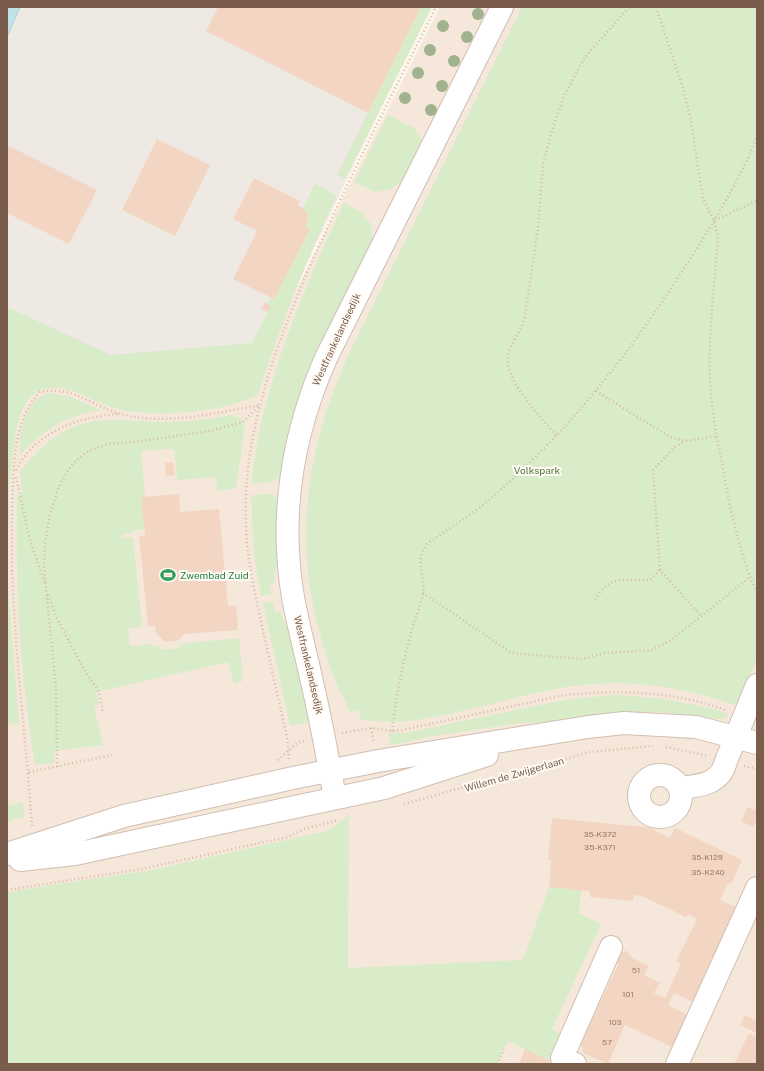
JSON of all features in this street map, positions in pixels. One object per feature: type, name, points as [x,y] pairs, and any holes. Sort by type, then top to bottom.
[{"type":"street","name":"Westfrankelandsedijk","points":[[335,798],[325,736],[292,589],[288,548],[288,505],[290,482],[298,439],[310,397],[326,358],[502,7]]},
{"type":"street","points":[[680,788],[700,786],[716,780],[724,769],[726,761],[746,732],[757,685]]},
{"type":"street","points":[[7,854],[124,816],[330,771],[554,733],[624,723],[696,727],[746,732]]},
{"type":"street","points":[[7,861],[75,854],[384,788],[554,733]]},
{"type":"street","points":[[124,816],[129,843]]},
{"type":"street","points":[[677,1064],[757,888]]},
{"type":"street","points":[[575,1064],[562,1058],[611,947]]},
{"type":"path","points":[[288,752],[254,590],[246,528],[249,458],[260,405],[292,310],[320,241],[436,7]]},
{"type":"path","points":[[556,435],[512,379],[508,366],[508,352],[523,327],[538,228],[543,164],[553,127],[565,94],[585,57],[629,7]]},
{"type":"path","points":[[656,7],[691,121],[702,199],[714,221],[718,237],[710,346],[710,380],[717,436],[728,499],[750,577],[757,593]]},
{"type":"path","points":[[392,731],[395,699],[423,593],[423,578],[420,561],[422,551],[427,544],[490,499],[529,464],[596,391],[665,300],[714,221],[757,137]]},
{"type":"path","points":[[714,221],[757,200]]},
{"type":"path","points":[[32,827],[29,772],[13,613],[13,502],[20,426],[29,405],[40,392],[58,390],[69,392],[121,414]]},
{"type":"path","points":[[596,391],[670,437],[685,441]]},
{"type":"path","points":[[103,713],[99,692],[82,666],[56,618],[30,540],[15,472],[20,461],[51,433],[72,422],[98,415],[121,414],[147,418],[199,417],[260,405]]},
{"type":"path","points":[[57,767],[56,688],[44,568],[45,544],[50,514],[59,486],[71,466],[86,452],[108,444],[210,431],[243,422],[260,405]]},
{"type":"path","points":[[701,616],[660,570],[658,556],[656,489],[653,470],[676,446],[685,441],[717,436]]},
{"type":"path","points":[[595,600],[602,588],[617,580],[650,580],[660,570]]},
{"type":"path","points":[[7,571],[13,571]]},
{"type":"path","points":[[423,593],[510,652],[559,658],[582,659],[606,653],[652,650],[670,641],[750,577]]},
{"type":"path","points":[[371,728],[392,731],[565,695],[615,692],[653,694],[696,702],[746,732]]},
{"type":"path","name":"Willem de Zwijgerlaan","points":[[396,806],[590,752],[660,745],[726,761]]},
{"type":"path","points":[[29,772],[112,755]]},
{"type":"path","points":[[7,890],[141,869],[288,837],[304,828],[340,820]]},
{"type":"path","points":[[497,1064],[504,1049]]},
{"type":"shaded area","points":[[10,7],[429,7],[259,363],[77,361],[7,322],[7,13]]},
{"type":"shaded area","points":[[440,7],[757,7],[757,1064],[7,1064],[7,407],[77,361],[259,363]]},
{"type":"green space","points":[[421,7],[432,7],[345,179],[337,175]]},
{"type":"green space","name":"Volkspark","points":[[522,7],[757,7],[757,658],[739,703],[733,705],[693,692],[672,688],[630,683],[608,683],[566,687],[448,714],[409,721],[391,722],[361,720],[358,710],[350,712],[334,677],[320,635],[309,583],[306,548],[307,513],[310,478],[317,445],[327,411],[353,345]]},
{"type":"green space","points":[[388,115],[416,129],[415,132],[420,136],[423,145],[403,184],[400,182],[390,190],[378,191],[377,193],[354,182]]},
{"type":"green space","points":[[315,184],[337,196],[294,294],[258,395],[220,408],[194,412],[153,413],[117,409],[62,388],[48,388],[38,392],[30,398],[19,418],[9,482],[9,518],[7,534],[7,307],[111,355],[252,343],[271,306],[267,304],[270,298],[274,299],[310,229],[306,227],[308,217],[303,208]]},
{"type":"green space","points":[[344,203],[365,214],[364,217],[371,224],[372,238],[375,239],[282,477],[270,482],[251,484],[256,447],[274,375],[299,305]]},
{"type":"green space","points":[[49,393],[68,396],[101,410],[77,416],[56,425],[38,438],[20,455],[20,437],[25,418],[34,403]]},
{"type":"green space","points":[[231,415],[240,418],[245,425],[236,488],[217,491],[216,477],[177,480],[174,449],[141,451],[145,496],[141,497],[144,529],[133,530],[133,533],[122,534],[122,538],[133,537],[142,627],[128,629],[130,646],[153,644],[153,647],[160,646],[161,650],[179,648],[179,644],[239,638],[243,681],[234,683],[228,662],[96,692],[99,706],[94,707],[103,745],[54,751],[54,763],[35,765],[22,664],[18,597],[17,495],[22,494],[20,471],[37,452],[56,436],[82,424],[105,420],[164,422],[181,421]]},
{"type":"green space","points":[[270,494],[280,499],[280,540],[274,583],[270,584],[272,594],[261,596],[254,556],[251,495]]},
{"type":"green space","points":[[8,586],[19,724],[7,723]]},
{"type":"green space","points":[[273,602],[275,612],[280,611],[293,641],[310,722],[290,726],[263,603]]},
{"type":"green space","points":[[612,695],[656,698],[685,703],[727,713],[728,716],[727,718],[716,719],[659,712],[615,713],[567,721],[520,723],[434,736],[391,745],[388,733],[405,733],[564,700]]},
{"type":"green space","points":[[23,802],[24,817],[11,820],[7,823],[7,806]]},
{"type":"green space","points":[[349,815],[348,968],[523,960],[549,887],[581,890],[579,913],[601,924],[552,1029],[564,1035],[550,1061],[508,1041],[497,1064],[7,1064],[7,892],[151,870],[327,831]]},
{"type":"water","points":[[7,7],[20,7],[7,37]]},
{"type":"building","points":[[218,7],[421,7],[368,113],[206,31]]},
{"type":"building","points":[[157,139],[210,165],[175,236],[122,210]]},
{"type":"building","points":[[7,145],[97,190],[69,244],[7,213]]},
{"type":"building","points":[[254,178],[300,201],[298,205],[305,210],[308,217],[306,227],[310,229],[274,299],[233,279],[257,231],[233,219]]},
{"type":"building","points":[[265,302],[271,306],[268,312],[261,309]]},
{"type":"building","points":[[173,462],[175,475],[166,476],[165,463]]},
{"type":"building","points":[[179,494],[180,512],[219,509],[228,606],[236,606],[238,630],[184,634],[179,640],[165,642],[156,633],[155,626],[148,626],[139,536],[145,536],[141,497]]},
{"type":"building","points":[[748,807],[757,811],[757,819],[753,827],[741,821]]},
{"type":"building","points":[[552,818],[654,828],[654,830],[670,838],[675,828],[742,860],[731,884],[728,883],[720,900],[737,908],[693,1002],[674,993],[668,1005],[687,1015],[672,1047],[625,1025],[608,1064],[583,1053],[582,1046],[578,1044],[581,1043],[618,965],[616,959],[619,952],[627,951],[632,958],[649,966],[644,975],[658,982],[661,980],[654,993],[665,998],[681,964],[676,961],[697,919],[688,914],[686,917],[642,896],[634,895],[633,901],[590,897],[590,891],[549,887],[551,860],[548,860]]},
{"type":"building","points":[[745,1015],[757,1021],[757,1033],[740,1025]]},
{"type":"building","points":[[749,1033],[757,1037],[757,1064],[734,1064]]},
{"type":"building","points":[[525,1049],[550,1061],[549,1064],[519,1064]]},
{"type":"place","name":"Zwembad Zuid","points":[[168,575]]}]
